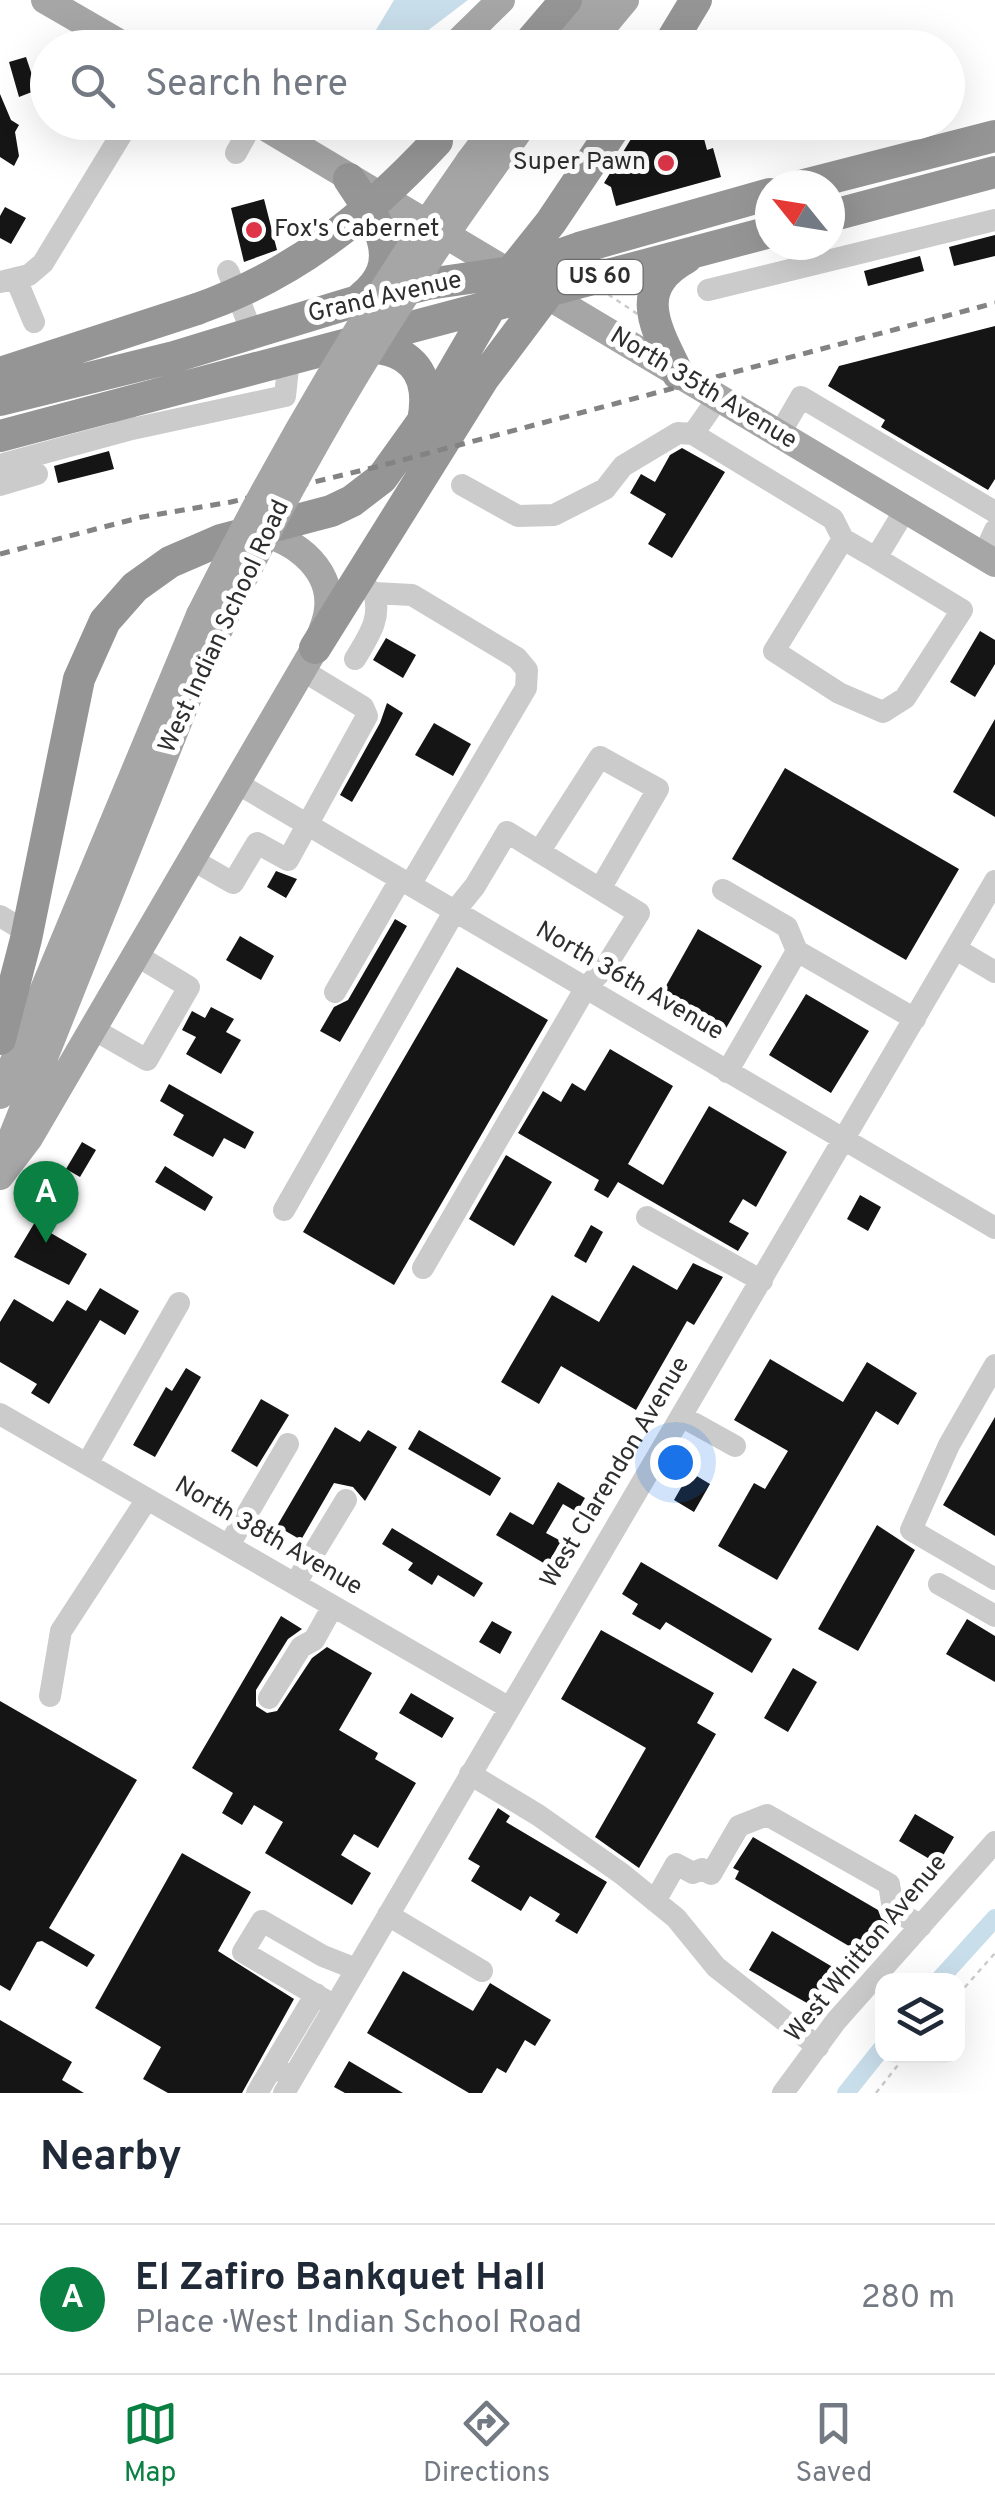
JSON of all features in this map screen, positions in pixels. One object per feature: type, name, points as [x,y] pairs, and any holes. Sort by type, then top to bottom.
[{"type":"highway","points":[[541,30],[566,0]]},
{"type":"highway","points":[[678,30],[696,0]]},
{"type":"highway","points":[[845,174],[995,136]]},
{"type":"highway","points":[[0,374],[196,310],[264,282],[344,231],[393,188],[438,140]]},
{"type":"highway","points":[[0,1040],[14,924],[79,679],[94,641],[118,605],[152,573],[189,552],[331,511],[382,478],[423,422],[512,272],[606,140]]},
{"type":"highway","points":[[845,212],[995,172]]},
{"type":"highway","points":[[350,179],[381,227],[385,254],[379,280],[364,296],[351,302]]},
{"type":"highway","points":[[578,183],[578,209],[592,224],[606,230],[638,232]]},
{"type":"highway","name":"Grand Avenue","points":[[0,400],[252,333],[351,302],[428,284],[512,272],[755,198]]},
{"type":"highway","points":[[308,659],[365,587],[483,379],[547,294],[551,222]]},
{"type":"highway","name":"Grand Avenue","points":[[0,436],[124,412],[288,359],[547,294],[755,236]]},
{"type":"highway","points":[[678,374],[654,326],[654,294],[667,271],[708,249]]},
{"type":"highway","points":[[334,347],[383,347],[415,366],[426,394],[423,422]]},
{"type":"highway","points":[[118,370],[124,412]]},
{"type":"main road","points":[[45,0],[97,30]]},
{"type":"main road","points":[[470,30],[500,0]]},
{"type":"main road","points":[[571,30],[595,0]]},
{"type":"main road","points":[[600,30],[624,0]]},
{"type":"main road","name":"North 35th Avenue","points":[[288,140],[989,560]]},
{"type":"main road","name":"West Indian School Road","points":[[0,1173],[185,704],[235,595],[316,440],[491,140]]},
{"type":"main road","name":"West Indian School Road","points":[[0,1094],[200,616],[254,507],[393,273],[474,173],[506,140]]},
{"type":"main road","points":[[0,1173],[29,1138],[93,1029],[308,659],[328,612],[318,571],[300,552],[278,536],[249,532]]},
{"type":"street","points":[[34,322],[8,281],[29,275],[43,263],[118,140]]},
{"type":"street","points":[[236,153],[248,140]]},
{"type":"street","points":[[708,290],[995,220]]},
{"type":"street","points":[[228,271],[252,333]]},
{"type":"street","points":[[779,435],[801,397],[995,512]]},
{"type":"street","points":[[694,434],[718,398]]},
{"type":"street","points":[[0,464],[124,412]]},
{"type":"street","points":[[462,485],[518,516],[554,515],[605,489],[623,466],[678,433],[694,434],[833,519],[843,539],[962,610],[905,698],[883,712],[840,693],[774,652],[843,539]]},
{"type":"street","points":[[0,485],[37,474]]},
{"type":"street","points":[[876,558],[904,510]]},
{"type":"street","points":[[989,560],[995,530]]},
{"type":"street","points":[[355,658],[376,624],[378,606],[365,587]]},
{"type":"street","points":[[335,992],[526,688],[527,670],[516,658],[412,595],[365,587]]},
{"type":"street","points":[[191,859],[233,883],[258,843],[288,860],[367,716],[363,707],[308,659]]},
{"type":"street","points":[[539,852],[600,757],[658,789],[600,889]]},
{"type":"street","name":"North 36th Avenue","points":[[235,782],[845,1141],[991,1217]]},
{"type":"street","points":[[284,1210],[454,912],[475,886],[507,832],[639,913],[606,966],[585,989],[423,1268]]},
{"type":"street","name":"West Clarendon Avenue","points":[[257,2093],[283,2079],[325,2000],[356,1969],[995,881]]},
{"type":"street","points":[[723,890],[788,928],[796,951],[916,1019]]},
{"type":"street","points":[[956,949],[995,972]]},
{"type":"street","points":[[727,1072],[796,951]]},
{"type":"street","points":[[93,1029],[147,1060],[189,987],[136,955]]},
{"type":"street","points":[[646,1216],[762,1282]]},
{"type":"street","points":[[87,1464],[179,1303]]},
{"type":"street","points":[[995,1365],[949,1444],[911,1530],[995,1579]]},
{"type":"street","name":"North 38th Avenue","points":[[0,1414],[508,1708]]},
{"type":"street","points":[[681,1416],[735,1446]]},
{"type":"street","points":[[228,1546],[288,1444]]},
{"type":"street","points":[[50,1696],[61,1631],[147,1498]]},
{"type":"street","points":[[295,1584],[346,1500]]},
{"type":"street","points":[[939,1584],[995,1616]]},
{"type":"street","points":[[269,1698],[301,1647],[314,1640],[334,1606]]},
{"type":"street","points":[[470,1774],[538,1815],[655,1901],[676,1918],[716,1967],[818,2046]]},
{"type":"street","points":[[655,1901],[676,1864],[693,1873],[702,1869],[711,1874],[740,1826],[767,1815],[890,1884],[893,1909],[921,1926]]},
{"type":"street","name":"West Whitton Avenue","points":[[783,2093],[818,2046],[995,1842]]},
{"type":"street","points":[[388,1915],[482,1971]]},
{"type":"street","points":[[325,2000],[244,1952],[262,1922],[323,1956],[356,1969]]},
{"type":"path","points":[[965,1987],[995,1953]]},
{"type":"path","points":[[876,2093],[900,2063]]},
{"type":"water","points":[[394,0],[468,0],[428,30],[376,30]]},
{"type":"building","points":[[26,57],[30,93],[19,97],[9,62]]},
{"type":"building","points":[[0,94],[11,120],[19,125],[15,132],[19,156],[14,166],[0,157]]},
{"type":"building","name":"Super Pawn","points":[[630,140],[704,140],[707,150],[713,148],[721,177],[616,206],[611,187],[604,183]]},
{"type":"building","name":"Fox's Cabernet","points":[[264,199],[277,250],[244,262],[231,208]]},
{"type":"building","points":[[5,207],[26,218],[11,244],[0,238],[0,216]]},
{"type":"building","points":[[995,235],[995,256],[954,266],[949,247]]},
{"type":"building","points":[[920,256],[924,271],[868,286],[864,271]]},
{"type":"building","points":[[995,326],[995,479],[988,490],[881,427],[885,420],[828,386],[839,366]]},
{"type":"building","points":[[682,448],[725,472],[672,558],[648,544],[666,514],[630,493],[641,474],[655,482],[670,455]]},
{"type":"building","points":[[109,451],[114,469],[58,483],[54,466]]},
{"type":"building","points":[[980,631],[995,640],[995,664],[975,697],[950,682]]},
{"type":"building","points":[[386,638],[416,655],[403,678],[373,660]]},
{"type":"building","points":[[387,703],[403,713],[352,802],[340,795]]},
{"type":"building","points":[[995,719],[995,817],[953,792]]},
{"type":"building","points":[[434,723],[471,744],[453,776],[415,755]]},
{"type":"building","points":[[785,768],[959,869],[906,960],[732,859]]},
{"type":"building","points":[[276,871],[297,879],[286,898],[267,887]]},
{"type":"building","points":[[395,919],[407,926],[340,1042],[320,1031],[334,1007],[348,1000]]},
{"type":"building","points":[[698,929],[762,966],[725,1030],[662,993]]},
{"type":"building","points":[[240,936],[274,956],[261,980],[226,960]]},
{"type":"building","points":[[457,967],[548,1020],[394,1285],[303,1232]]},
{"type":"building","points":[[806,994],[869,1031],[831,1093],[769,1055]]},
{"type":"building","points":[[211,1007],[234,1019],[226,1032],[241,1040],[221,1074],[186,1054],[196,1037],[182,1030],[192,1011],[205,1018]]},
{"type":"building","points":[[610,1049],[673,1086],[628,1164],[663,1185],[709,1106],[787,1152],[756,1207],[743,1199],[729,1222],[749,1233],[738,1251],[618,1182],[608,1198],[594,1190],[599,1180],[518,1133],[543,1091],[561,1102],[572,1083],[585,1091]]},
{"type":"building","points":[[169,1084],[254,1132],[245,1149],[224,1138],[213,1157],[173,1135],[184,1115],[160,1101]]},
{"type":"building","points":[[82,1142],[96,1150],[80,1177],[66,1169]]},
{"type":"building","points":[[506,1155],[552,1182],[514,1246],[469,1219]]},
{"type":"building","points":[[165,1166],[213,1197],[205,1211],[155,1182]]},
{"type":"building","points":[[860,1195],[881,1207],[868,1231],[847,1219]]},
{"type":"building","points":[[38,1217],[52,1226],[49,1232],[87,1254],[69,1285],[14,1257]]},
{"type":"building","points":[[591,1225],[603,1232],[586,1263],[574,1256]]},
{"type":"building","points":[[693,1263],[723,1277],[694,1325],[687,1321],[636,1410],[561,1366],[539,1404],[501,1382],[552,1295],[599,1322],[633,1265],[677,1290]]},
{"type":"building","points":[[100,1288],[139,1311],[125,1335],[100,1320],[49,1404],[31,1393],[37,1384],[0,1362],[0,1322],[14,1299],[53,1322],[67,1300],[86,1311]]},
{"type":"building","points":[[770,1359],[843,1402],[867,1362],[917,1393],[898,1425],[876,1411],[777,1580],[718,1546],[754,1483],[765,1489],[788,1451],[734,1420]]},
{"type":"building","points":[[186,1368],[201,1377],[155,1457],[133,1445],[166,1387],[172,1391]]},
{"type":"building","points":[[261,1399],[289,1415],[257,1467],[231,1451]]},
{"type":"building","points":[[995,1417],[995,1536],[943,1505]]},
{"type":"building","points":[[335,1427],[360,1442],[368,1430],[397,1447],[365,1501],[353,1487],[334,1483],[301,1540],[277,1526]]},
{"type":"building","points":[[419,1430],[501,1478],[490,1496],[408,1449]]},
{"type":"building","points":[[690,1472],[710,1484],[694,1512],[674,1500]]},
{"type":"building","points":[[558,1482],[585,1498],[577,1512],[563,1504],[546,1533],[561,1541],[547,1565],[496,1535],[510,1512],[533,1525]]},
{"type":"building","points":[[877,1525],[915,1550],[858,1651],[818,1629]]},
{"type":"building","points":[[392,1528],[483,1583],[474,1597],[438,1575],[432,1585],[408,1570],[413,1563],[382,1544]]},
{"type":"building","points":[[641,1562],[772,1639],[752,1673],[666,1622],[660,1630],[632,1614],[638,1604],[622,1594]]},
{"type":"building","points":[[281,1616],[302,1629],[288,1639],[256,1690],[256,1706],[267,1713],[277,1711],[312,1658],[327,1647],[372,1673],[339,1730],[378,1753],[375,1759],[416,1783],[378,1848],[354,1834],[341,1855],[371,1873],[352,1905],[265,1853],[283,1822],[254,1805],[242,1825],[222,1813],[233,1793],[192,1768]]},
{"type":"building","points":[[967,1619],[995,1636],[995,1682],[946,1654]]},
{"type":"building","points":[[492,1621],[512,1632],[500,1654],[479,1642]]},
{"type":"building","points":[[601,1630],[714,1693],[697,1723],[716,1734],[639,1868],[595,1837],[646,1748],[561,1699]]},
{"type":"building","points":[[793,1668],[817,1682],[788,1732],[764,1718]]},
{"type":"building","points":[[411,1693],[454,1718],[442,1738],[399,1713]]},
{"type":"building","points":[[0,1701],[137,1780],[49,1928],[95,1955],[87,1967],[42,1941],[37,1942],[10,1991],[0,1985]]},
{"type":"building","points":[[498,1808],[510,1816],[506,1822],[607,1882],[577,1934],[555,1921],[560,1914],[530,1896],[521,1911],[471,1881],[480,1866],[468,1859]]},
{"type":"building","points":[[915,1814],[954,1837],[938,1864],[899,1841]]},
{"type":"building","points":[[753,1837],[878,1910],[891,1925],[871,1959],[735,1879],[739,1871],[733,1868]]},
{"type":"building","points":[[182,1853],[251,1892],[218,1951],[294,1999],[242,2093],[168,2093],[143,2079],[161,2047],[95,2008]]},
{"type":"building","points":[[772,1931],[836,1969],[814,2007],[749,1970]]},
{"type":"building","points":[[403,1971],[473,2011],[490,1983],[551,2020],[535,2046],[525,2040],[506,2073],[497,2068],[482,2093],[469,2093],[367,2033]]},
{"type":"building","points":[[0,2020],[72,2062],[62,2080],[84,2093],[0,2093]]},
{"type":"building","points":[[349,2061],[403,2093],[345,2093],[334,2087]]},
{"type":"waterway","points":[[945,1973],[995,1918]]},
{"type":"waterway","points":[[846,2093],[875,2057]]},
{"type":"railway","points":[[0,554],[142,517],[231,502],[376,467],[995,303]]},
{"type":"place","name":"Super Pawn","points":[[666,163]]},
{"type":"place","name":"Fox's Cabernet","points":[[254,230]]},
{"type":"place","name":"El Zafiro Bankquet Hall","points":[[46,1243]]}]
